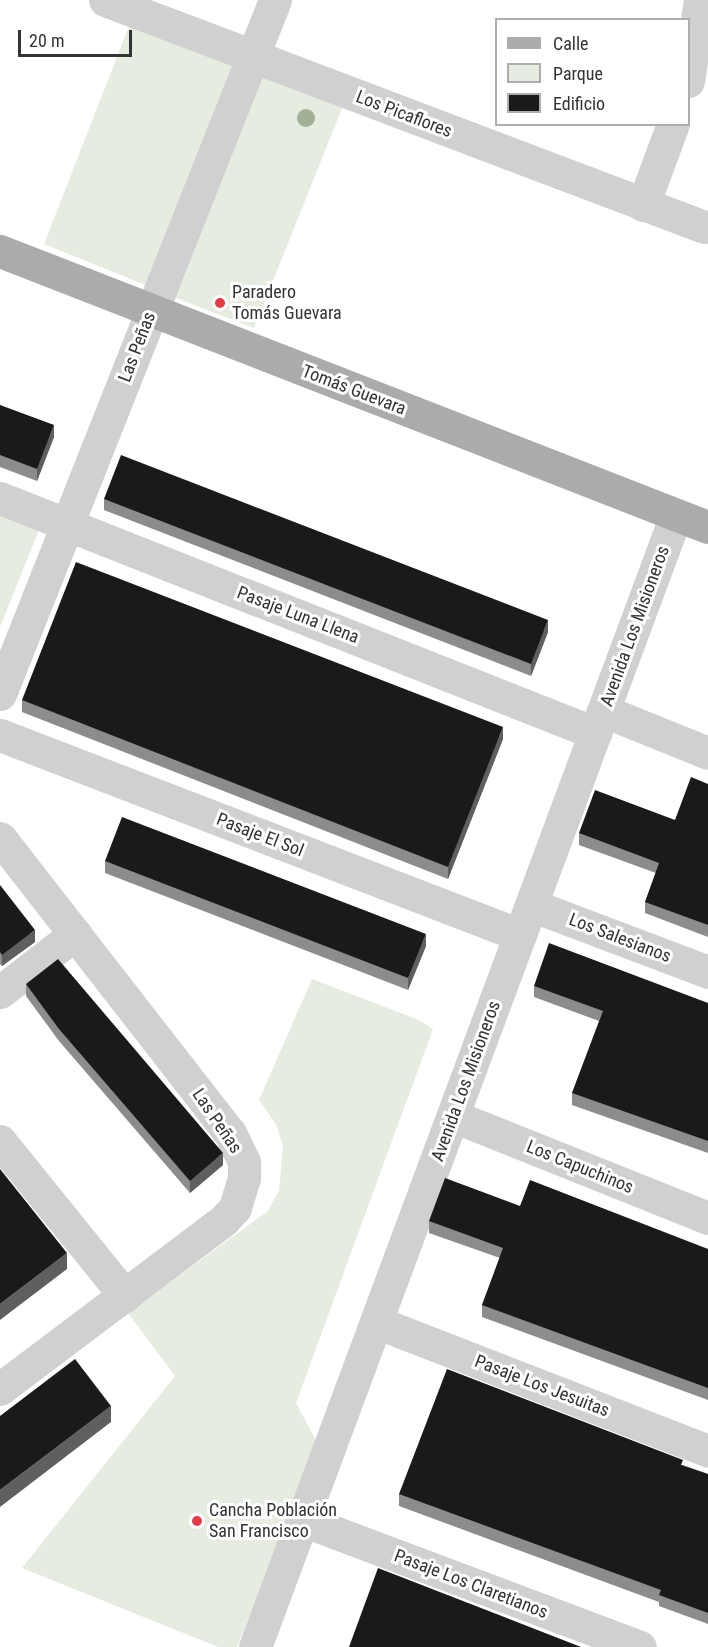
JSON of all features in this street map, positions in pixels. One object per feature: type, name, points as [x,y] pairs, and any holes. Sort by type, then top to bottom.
[{"type":"main road","name":"Tomás Guevara","points":[[0,251],[708,527]]},
{"type":"street","name":"Los Picaflores","points":[[105,0],[704,227]]},
{"type":"street","name":"Las Peñas","points":[[0,694],[274,0]]},
{"type":"street","points":[[690,68],[700,0]]},
{"type":"street","points":[[643,205],[672,126]]},
{"type":"street","name":"Pasaje Luna Llena","points":[[0,498],[600,722],[708,753]]},
{"type":"street","name":"Avenida Los Misioneros","points":[[255,1647],[676,515]]},
{"type":"street","name":"Pasaje El Sol","points":[[0,735],[520,935]]},
{"type":"street","name":"Las Peñas","points":[[0,838],[230,1133],[244,1162],[242,1194],[230,1214],[0,1389]]},
{"type":"street","name":"Los Salesianos","points":[[531,904],[708,972]]},
{"type":"street","points":[[0,992],[75,934]]},
{"type":"street","name":"Los Capuchinos","points":[[453,1116],[708,1218]]},
{"type":"street","points":[[0,1141],[125,1296]]},
{"type":"street","name":"Pasaje Los Jesuitas","points":[[376,1322],[708,1451]]},
{"type":"street","name":"Pasaje Los Claretianos","points":[[302,1520],[640,1647]]},
{"type":"green space","points":[[131,21],[234,60],[148,286],[44,244]]},
{"type":"green space","points":[[253,66],[345,101],[254,328],[165,294]]},
{"type":"green space","points":[[0,512],[40,528],[0,627]]},
{"type":"green space","points":[[312,979],[419,1020],[433,1029],[296,1403],[318,1444],[237,1647],[218,1647],[22,1568],[175,1376],[128,1313],[268,1211],[279,1191],[283,1146],[276,1124],[259,1100]]},
{"type":"building","points":[[0,405],[54,425],[37,469],[0,455]]},
{"type":"building","points":[[121,455],[548,620],[531,664],[104,499]]},
{"type":"building","points":[[76,562],[503,727],[448,867],[22,700]]},
{"type":"building","points":[[691,777],[708,784],[708,925],[645,902],[659,863],[579,833],[595,790],[675,820]]},
{"type":"building","points":[[122,817],[426,934],[408,978],[105,861]]},
{"type":"building","points":[[0,885],[35,930],[2,955],[0,952]]},
{"type":"building","points":[[549,943],[708,1003],[708,1141],[572,1093],[603,1011],[534,986]]},
{"type":"building","points":[[58,959],[223,1153],[190,1181],[59,1029],[26,984]]},
{"type":"building","points":[[0,1169],[67,1253],[0,1304]]},
{"type":"building","points":[[445,1178],[520,1206],[530,1180],[708,1249],[708,1388],[482,1305],[503,1248],[429,1221]]},
{"type":"building","points":[[75,1359],[111,1406],[0,1490],[0,1416]]},
{"type":"building","points":[[447,1369],[683,1460],[681,1465],[708,1474],[708,1613],[659,1595],[661,1590],[399,1494]]},
{"type":"building","points":[[378,1568],[581,1647],[349,1647]]},
{"type":"place","name":"Paradero Tomás Guevara","points":[[220,303]]},
{"type":"place","name":"Cancha Población San Francisco","points":[[197,1521]]}]
